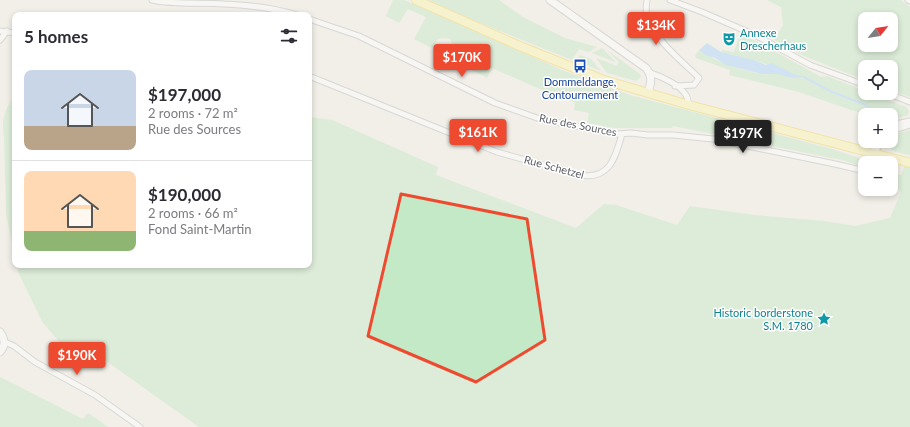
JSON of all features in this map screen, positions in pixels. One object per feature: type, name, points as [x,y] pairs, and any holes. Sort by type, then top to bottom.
[{"type":"main road","points":[[416,0],[563,64],[604,80],[689,105],[910,163]]},
{"type":"street","points":[[152,0],[174,3],[223,4],[259,7],[286,12]]},
{"type":"street","points":[[550,0],[646,68],[650,73],[652,80],[648,92]]},
{"type":"street","points":[[647,0],[647,17],[652,28],[664,44],[699,78],[694,85],[676,86]]},
{"type":"street","points":[[670,0],[755,35],[810,65],[858,82]]},
{"type":"street","name":"Rue des Sources","points":[[312,19],[359,36],[481,97],[514,111],[540,119],[622,134],[673,135],[713,140],[858,169]]},
{"type":"street","points":[[0,31],[12,32]]},
{"type":"street","points":[[0,40],[7,31]]},
{"type":"street","points":[[650,73],[662,76],[676,86],[686,95],[689,105]]},
{"type":"street","name":"Rue Schetzel","points":[[312,77],[497,152],[580,175],[598,175],[605,170],[611,163],[622,134]]},
{"type":"street","points":[[898,97],[910,102]]},
{"type":"street","points":[[898,124],[910,121]]},
{"type":"street","points":[[898,128],[910,124]]},
{"type":"street","points":[[874,148],[874,156]]},
{"type":"street","points":[[874,153],[877,148]]},
{"type":"street","points":[[0,332],[5,342],[14,346],[35,362],[95,395],[140,427]]},
{"type":"street","points":[[0,352],[5,342]]},
{"type":"highlighted area","points":[[401,194],[527,219],[545,340],[476,382],[368,336]]},
{"type":"green space","points":[[393,0],[404,0],[562,70],[630,95],[832,149],[858,158],[858,165],[842,160],[673,126],[672,128],[614,128],[587,123],[589,113],[574,110],[575,102],[549,93],[492,68],[487,78],[448,57],[452,48],[450,39],[438,39],[432,48],[414,39],[426,17],[408,9],[399,23],[386,16]]},
{"type":"green space","points":[[429,0],[499,0],[523,17],[565,38],[597,47],[589,52],[579,49],[572,60],[470,19]]},
{"type":"green space","points":[[767,0],[901,0],[910,7],[910,97],[898,93],[898,60],[858,60],[858,77],[804,56],[774,40],[783,25],[781,7]]},
{"type":"green space","points":[[740,35],[756,41],[821,77],[827,76],[858,88],[858,100],[888,100],[906,107],[909,111],[908,115],[898,118],[898,108],[858,108],[858,112],[799,92],[729,75],[730,70],[696,58],[695,56],[699,50],[721,62],[746,71],[764,74],[781,74],[792,78],[798,75],[754,60],[721,52],[722,50],[734,52]]},
{"type":"green space","points":[[602,48],[615,61],[615,62],[592,53]]},
{"type":"green space","points":[[607,50],[640,74],[641,77],[636,81],[607,73],[596,58],[617,66],[619,62]]},
{"type":"green space","points":[[580,55],[591,59],[601,71],[576,61]]},
{"type":"green space","points":[[12,99],[12,243],[6,214],[3,124],[6,110]]},
{"type":"green space","points":[[312,117],[332,120],[438,167],[436,175],[576,228],[604,204],[616,205],[677,225],[690,206],[754,215],[824,221],[855,226],[890,218],[901,192],[898,189],[898,174],[901,175],[906,162],[910,163],[910,427],[199,427],[78,341],[66,349],[43,323],[17,268],[312,268]]},
{"type":"green space","points":[[910,130],[910,155],[889,148],[898,148],[898,133]]},
{"type":"green space","points":[[0,377],[83,419],[88,413],[108,427],[0,427]]},
{"type":"water","points":[[707,43],[721,52],[754,60],[766,65],[771,63],[793,74],[804,77],[792,78],[778,74],[762,74],[726,65],[715,58],[707,56],[699,50]]},
{"type":"waterway","points":[[804,77],[830,91],[868,106]]},
{"type":"place","name":"Annexe Drescherhaus","points":[[729,39]]},
{"type":"place","name":"Dommeldange, Contournement","points":[[580,66]]},
{"type":"place","name":"Historic borderstone S.M. 1780","points":[[824,319]]}]
